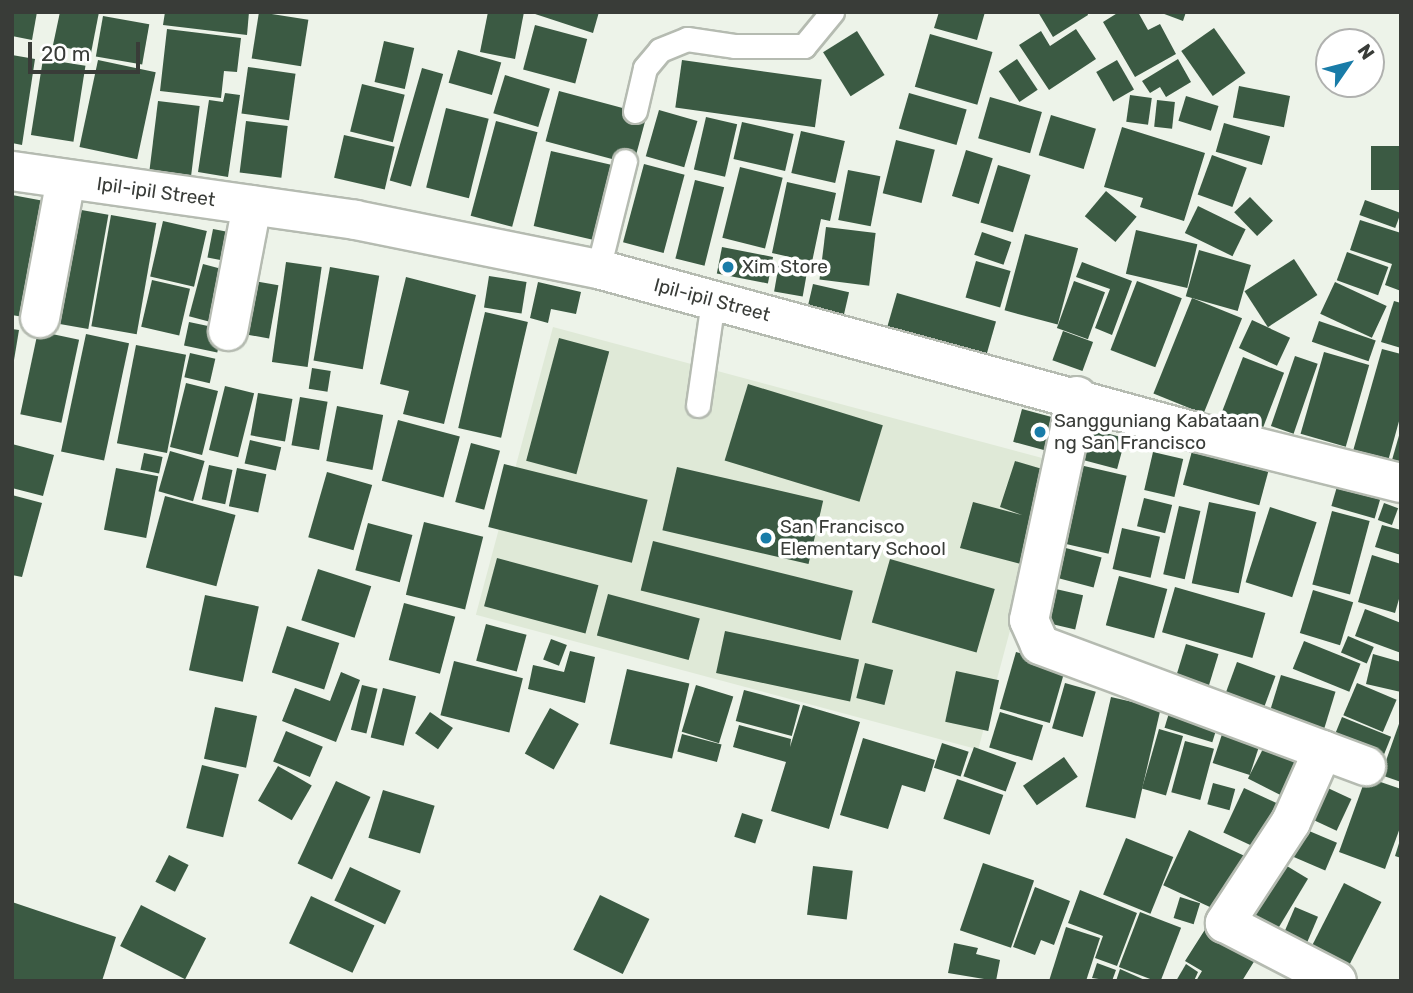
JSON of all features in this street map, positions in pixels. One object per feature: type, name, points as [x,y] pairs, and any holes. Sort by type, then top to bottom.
[{"type":"street","name":"Ipil-ipil Street","points":[[12,172],[355,220],[598,269],[1077,396],[1196,432],[1401,483]]},
{"type":"street","points":[[40,318],[66,179]]},
{"type":"street","points":[[228,331],[252,205]]},
{"type":"street","points":[[1077,396],[1029,620],[1031,634],[1040,645],[1366,766]]},
{"type":"street","points":[[1323,750],[1291,822],[1225,923],[1337,981]]},
{"type":"lane","points":[[635,111],[645,68],[660,50],[687,39],[735,46],[804,46],[832,12]]},
{"type":"lane","points":[[598,269],[625,161]]},
{"type":"lane","points":[[698,405],[713,300]]},
{"type":"shaded area","name":"San Francisco Elementary School","points":[[553,327],[1055,462],[978,749],[476,615]]},
{"type":"building","points":[[12,12],[37,12],[32,40],[12,36]]},
{"type":"building","points":[[60,12],[99,12],[91,53],[53,45]]},
{"type":"building","points":[[165,12],[249,12],[247,35],[163,25]]},
{"type":"building","points":[[259,12],[308,20],[301,66],[252,58]]},
{"type":"building","points":[[488,12],[524,12],[515,59],[480,52]]},
{"type":"building","points":[[529,12],[599,12],[593,33]]},
{"type":"building","points":[[939,12],[985,12],[977,40],[934,28]]},
{"type":"building","points":[[1038,12],[1087,12],[1088,15],[1053,37]]},
{"type":"building","points":[[1119,12],[1138,12],[1148,30],[1160,24],[1176,54],[1135,77],[1103,22]]},
{"type":"building","points":[[1159,12],[1186,12],[1183,21]]},
{"type":"building","points":[[103,16],[149,24],[142,65],[96,56]]},
{"type":"building","points":[[535,25],[587,39],[575,83],[523,69]]},
{"type":"building","points":[[1214,28],[1246,73],[1213,96],[1181,51]]},
{"type":"building","points":[[167,29],[241,38],[237,72],[224,71],[221,98],[160,91]]},
{"type":"building","points":[[1076,29],[1096,59],[1049,90],[1019,45],[1041,31],[1050,46]]},
{"type":"building","points":[[857,31],[885,75],[851,96],[823,52]]},
{"type":"building","points":[[930,34],[992,52],[977,105],[915,87]]},
{"type":"building","points":[[384,41],[414,48],[405,89],[375,82]]},
{"type":"building","points":[[458,50],[501,62],[492,95],[449,83]]},
{"type":"building","points":[[12,55],[35,59],[22,145],[12,143]]},
{"type":"building","points":[[43,59],[85,66],[73,142],[31,135]]},
{"type":"building","points":[[1017,59],[1038,90],[1019,102],[999,71]]},
{"type":"building","points":[[1178,59],[1191,82],[1166,97],[1160,87],[1150,93],[1142,81]]},
{"type":"building","points":[[98,60],[156,72],[137,159],[79,147]]},
{"type":"building","points":[[682,60],[822,80],[815,127],[675,108]]},
{"type":"building","points":[[1117,60],[1134,89],[1113,101],[1096,72]]},
{"type":"building","points":[[248,67],[296,74],[289,120],[241,114]]},
{"type":"building","points":[[422,68],[443,74],[411,187],[390,180]]},
{"type":"building","points":[[505,75],[550,89],[538,127],[493,113]]},
{"type":"building","points":[[362,84],[405,95],[393,142],[350,132]]},
{"type":"building","points":[[1239,86],[1290,96],[1284,127],[1233,117]]},
{"type":"building","points":[[559,91],[647,115],[633,165],[546,141]]},
{"type":"building","points":[[225,93],[240,95],[228,177],[198,172],[209,100],[223,102]]},
{"type":"building","points":[[909,93],[967,110],[956,145],[899,129]]},
{"type":"building","points":[[1130,95],[1152,98],[1148,125],[1126,122]]},
{"type":"building","points":[[1186,96],[1219,106],[1211,131],[1178,121]]},
{"type":"building","points":[[990,97],[1042,112],[1030,153],[978,138]]},
{"type":"building","points":[[1157,100],[1175,102],[1172,129],[1154,127]]},
{"type":"building","points":[[158,101],[200,106],[191,176],[149,170]]},
{"type":"building","points":[[446,108],[489,119],[469,198],[426,188]]},
{"type":"building","points":[[659,110],[697,121],[684,167],[646,156]]},
{"type":"building","points":[[1051,115],[1096,129],[1084,169],[1039,155]]},
{"type":"building","points":[[706,117],[737,124],[725,177],[694,170]]},
{"type":"building","points":[[246,121],[288,126],[281,178],[240,173]]},
{"type":"building","points":[[496,121],[538,132],[512,227],[471,216]]},
{"type":"building","points":[[742,122],[794,134],[785,171],[733,159]]},
{"type":"building","points":[[1224,123],[1270,136],[1262,165],[1216,152]]},
{"type":"building","points":[[1122,127],[1205,153],[1184,221],[1140,207],[1143,198],[1104,187]]},
{"type":"building","points":[[801,131],[845,141],[835,183],[791,173]]},
{"type":"building","points":[[344,135],[395,147],[385,190],[334,178]]},
{"type":"building","points":[[896,140],[935,150],[922,203],[883,193]]},
{"type":"building","points":[[1371,146],[1401,146],[1401,190],[1371,190]]},
{"type":"building","points":[[966,150],[993,158],[979,204],[952,196]]},
{"type":"building","points":[[551,151],[614,166],[597,241],[534,226]]},
{"type":"building","points":[[1212,155],[1247,168],[1232,207],[1198,194]]},
{"type":"building","points":[[644,164],[685,175],[664,253],[623,242]]},
{"type":"building","points":[[998,165],[1031,175],[1013,232],[980,222]]},
{"type":"building","points":[[740,167],[783,178],[765,248],[722,238]]},
{"type":"building","points":[[848,170],[880,176],[871,226],[838,220]]},
{"type":"building","points":[[695,180],[724,187],[705,266],[675,259]]},
{"type":"building","points":[[787,182],[836,193],[830,221],[821,219],[812,262],[772,253]]},
{"type":"building","points":[[1106,191],[1137,217],[1115,242],[1085,216]]},
{"type":"building","points":[[12,195],[55,203],[34,319],[12,315]]},
{"type":"building","points":[[1250,197],[1273,221],[1257,236],[1234,212]]},
{"type":"building","points":[[1365,200],[1401,213],[1395,228],[1360,215]]},
{"type":"building","points":[[1198,206],[1246,229],[1232,256],[1185,233]]},
{"type":"building","points":[[70,208],[108,215],[88,329],[50,322]]},
{"type":"building","points":[[111,215],[156,223],[137,334],[91,326]]},
{"type":"building","points":[[1360,220],[1401,233],[1401,291],[1385,285],[1392,264],[1350,250]]},
{"type":"building","points":[[163,221],[207,231],[194,287],[150,277]]},
{"type":"building","points":[[826,227],[876,233],[869,286],[820,280]]},
{"type":"building","points":[[213,229],[238,234],[232,262],[207,257]]},
{"type":"building","points":[[1136,230],[1197,244],[1187,288],[1126,274]]},
{"type":"building","points":[[982,232],[1011,242],[1003,265],[974,255]]},
{"type":"building","points":[[1025,234],[1078,248],[1058,325],[1005,310]]},
{"type":"building","points":[[722,247],[773,257],[768,283],[717,274]]},
{"type":"building","points":[[1199,250],[1251,265],[1238,311],[1186,296]]},
{"type":"building","points":[[1347,252],[1388,267],[1378,295],[1337,280]]},
{"type":"building","points":[[1294,259],[1317,295],[1268,327],[1245,291]]},
{"type":"building","points":[[976,261],[1011,271],[1000,307],[966,298]]},
{"type":"building","points":[[286,262],[322,267],[308,367],[272,362]]},
{"type":"building","points":[[1082,262],[1132,281],[1112,335],[1095,328],[1110,289],[1076,277]]},
{"type":"building","points":[[203,264],[233,272],[219,324],[189,316]]},
{"type":"building","points":[[779,264],[808,269],[803,297],[774,292]]},
{"type":"building","points":[[330,267],[379,276],[363,369],[314,361]]},
{"type":"building","points":[[489,276],[527,282],[522,314],[484,308]]},
{"type":"building","points":[[406,277],[476,295],[444,424],[403,414],[409,391],[380,384]]},
{"type":"building","points":[[243,279],[278,285],[269,338],[234,332]]},
{"type":"building","points":[[152,280],[190,289],[179,336],[141,327]]},
{"type":"building","points":[[1074,281],[1105,292],[1088,339],[1057,328]]},
{"type":"building","points":[[1137,281],[1182,298],[1155,367],[1110,350]]},
{"type":"building","points":[[538,282],[581,292],[576,314],[551,309],[548,323],[530,318]]},
{"type":"building","points":[[1335,282],[1387,306],[1372,338],[1320,314]]},
{"type":"building","points":[[813,284],[849,292],[843,317],[807,308]]},
{"type":"building","points":[[897,293],[996,321],[984,364],[885,335]]},
{"type":"building","points":[[1192,298],[1242,318],[1203,414],[1153,393]]},
{"type":"building","points":[[1394,301],[1401,303],[1401,348],[1381,342]]},
{"type":"building","points":[[485,312],[528,322],[501,438],[458,428]]},
{"type":"building","points":[[1252,320],[1290,338],[1277,366],[1239,348]]},
{"type":"building","points":[[1319,321],[1376,341],[1369,361],[1312,342]]},
{"type":"building","points":[[189,322],[222,329],[217,353],[184,345]]},
{"type":"building","points":[[12,329],[19,330],[14,360],[12,360]]},
{"type":"building","points":[[38,331],[79,340],[61,423],[20,414]]},
{"type":"building","points":[[1063,331],[1093,342],[1082,371],[1052,360]]},
{"type":"building","points":[[86,334],[129,343],[104,461],[61,451]]},
{"type":"building","points":[[559,338],[609,351],[576,474],[526,461]]},
{"type":"building","points":[[136,345],[186,355],[167,453],[117,443]]},
{"type":"building","points":[[1382,349],[1401,354],[1401,414],[1388,461],[1353,451]]},
{"type":"building","points":[[1324,352],[1369,365],[1346,447],[1301,434]]},
{"type":"building","points":[[190,353],[215,359],[210,383],[184,377]]},
{"type":"building","points":[[1295,356],[1318,364],[1294,434],[1271,426]]},
{"type":"building","points":[[1243,357],[1284,373],[1262,431],[1221,415]]},
{"type":"building","points":[[312,368],[331,371],[327,392],[309,389]]},
{"type":"building","points":[[186,383],[218,391],[202,455],[170,447]]},
{"type":"building","points":[[748,384],[883,425],[859,502],[725,461]]},
{"type":"building","points":[[225,386],[254,393],[238,457],[209,450]]},
{"type":"building","points":[[258,393],[292,399],[285,441],[251,435]]},
{"type":"building","points":[[300,397],[328,402],[319,450],[291,445]]},
{"type":"building","points":[[337,406],[383,415],[372,470],[326,461]]},
{"type":"building","name":"Sangguniang Kabataan ng San Francisco","points":[[1022,409],[1067,421],[1059,454],[1013,442]]},
{"type":"building","points":[[398,420],[460,437],[444,497],[382,481]]},
{"type":"building","points":[[1080,426],[1125,438],[1117,469],[1072,457]]},
{"type":"building","points":[[1401,432],[1401,463],[1392,460]]},
{"type":"building","points":[[250,440],[281,447],[276,471],[245,463]]},
{"type":"building","points":[[471,443],[500,451],[484,510],[455,502]]},
{"type":"building","points":[[12,444],[54,455],[43,496],[12,488]]},
{"type":"building","points":[[170,451],[205,461],[193,501],[158,491]]},
{"type":"building","points":[[1192,451],[1268,471],[1259,505],[1183,485]]},
{"type":"building","points":[[1153,452],[1183,459],[1174,497],[1144,490]]},
{"type":"building","points":[[144,453],[163,457],[159,474],[140,470]]},
{"type":"building","points":[[1015,461],[1049,471],[1021,564],[960,548],[973,502],[1022,515],[1000,507]]},
{"type":"building","points":[[1071,463],[1127,476],[1109,554],[1053,541]]},
{"type":"building","points":[[504,464],[648,500],[632,563],[488,527]]},
{"type":"building","points":[[209,465],[232,470],[225,504],[202,499]]},
{"type":"building","points":[[677,467],[823,501],[809,564],[662,530]]},
{"type":"building","points":[[116,468],[158,476],[146,538],[104,530]]},
{"type":"building","points":[[237,468],[266,474],[258,512],[229,506]]},
{"type":"building","points":[[327,472],[372,485],[353,550],[308,537]]},
{"type":"building","points":[[1338,483],[1381,495],[1375,518],[1331,506]]},
{"type":"building","points":[[12,495],[42,503],[22,577],[12,575]]},
{"type":"building","points":[[165,496],[236,515],[216,586],[146,567]]},
{"type":"building","points":[[1144,498],[1172,505],[1165,533],[1137,526]]},
{"type":"building","points":[[1209,502],[1256,512],[1239,593],[1192,583]]},
{"type":"building","points":[[1384,503],[1398,508],[1392,525],[1378,520]]},
{"type":"building","points":[[1179,506],[1200,511],[1185,579],[1163,574]]},
{"type":"building","points":[[1270,507],[1317,522],[1292,597],[1246,582]]},
{"type":"building","points":[[1332,511],[1370,521],[1350,595],[1312,584]]},
{"type":"building","points":[[424,522],[483,537],[465,610],[406,595]]},
{"type":"building","points":[[368,523],[412,535],[400,582],[355,570]]},
{"type":"building","points":[[1382,525],[1401,530],[1401,555],[1375,547]]},
{"type":"building","points":[[1122,528],[1160,537],[1151,578],[1113,569]]},
{"type":"building","points":[[653,541],[853,591],[841,640],[641,590]]},
{"type":"building","points":[[1062,547],[1102,558],[1094,588],[1054,577]]},
{"type":"building","points":[[1372,555],[1401,564],[1401,592],[1395,613],[1358,602]]},
{"type":"building","points":[[497,558],[598,585],[585,633],[484,606]]},
{"type":"building","points":[[890,559],[995,589],[977,652],[872,622]]},
{"type":"building","points":[[318,569],[371,586],[355,638],[301,620]]},
{"type":"building","points":[[1119,576],[1167,589],[1154,638],[1106,625]]},
{"type":"building","points":[[1047,587],[1083,595],[1075,629],[1039,621]]},
{"type":"building","points":[[1175,587],[1265,613],[1252,658],[1162,632]]},
{"type":"building","points":[[1313,590],[1353,602],[1340,645],[1300,633]]},
{"type":"building","points":[[608,594],[700,619],[689,660],[597,636]]},
{"type":"building","points":[[205,595],[259,606],[243,682],[189,670]]},
{"type":"building","points":[[404,603],[455,617],[440,674],[389,660]]},
{"type":"building","points":[[1365,609],[1401,623],[1401,653],[1355,636]]},
{"type":"building","points":[[486,624],[527,635],[517,672],[476,661]]},
{"type":"building","points":[[287,626],[339,643],[324,690],[272,673]]},
{"type":"building","points":[[725,631],[859,659],[850,702],[716,673]]},
{"type":"building","points":[[1348,636],[1374,647],[1367,664],[1341,653]]},
{"type":"building","points":[[551,639],[567,645],[559,666],[543,660]]},
{"type":"building","points":[[1304,641],[1361,664],[1349,692],[1293,669]]},
{"type":"building","points":[[1186,644],[1219,654],[1208,687],[1176,677]]},
{"type":"building","points":[[570,651],[595,657],[585,703],[528,689],[533,665],[564,672]]},
{"type":"building","points":[[1016,652],[1066,666],[1050,723],[1000,709]]},
{"type":"building","points":[[1373,654],[1401,662],[1401,692],[1366,684]]},
{"type":"building","points":[[454,661],[523,678],[509,733],[440,715]]},
{"type":"building","points":[[1237,662],[1276,676],[1263,711],[1224,697]]},
{"type":"building","points":[[865,663],[893,670],[884,705],[856,698]]},
{"type":"building","points":[[627,669],[689,683],[672,758],[610,744]]},
{"type":"building","points":[[956,671],[999,680],[988,731],[945,722]]},
{"type":"building","points":[[341,672],[360,680],[336,742],[282,721],[295,688],[330,701]]},
{"type":"building","points":[[1281,675],[1336,692],[1321,739],[1266,723]]},
{"type":"building","points":[[1065,683],[1096,692],[1083,737],[1052,728]]},
{"type":"building","points":[[1357,683],[1397,700],[1383,732],[1343,715]]},
{"type":"building","points":[[362,685],[378,689],[366,734],[351,730]]},
{"type":"building","points":[[696,685],[733,696],[719,743],[682,732]]},
{"type":"building","points":[[383,688],[416,696],[404,746],[371,737]]},
{"type":"building","points":[[744,690],[800,705],[792,736],[736,721]]},
{"type":"building","points":[[1111,697],[1161,708],[1135,819],[1086,807]]},
{"type":"building","points":[[1173,700],[1221,715],[1212,742],[1165,728]]},
{"type":"building","points":[[803,705],[860,722],[829,829],[771,811],[786,762],[733,747],[739,725],[791,739],[790,747]]},
{"type":"building","points":[[215,707],[257,716],[246,768],[204,759]]},
{"type":"building","points":[[550,708],[579,724],[554,769],[525,753]]},
{"type":"building","points":[[430,712],[453,728],[438,749],[415,733]]},
{"type":"building","points":[[1000,712],[1043,725],[1032,761],[989,747]]},
{"type":"building","points":[[1342,717],[1391,737],[1380,765],[1331,745]]},
{"type":"building","points":[[1401,721],[1401,782],[1381,775]]},
{"type":"building","points":[[1225,725],[1262,737],[1250,775],[1213,763]]},
{"type":"building","points":[[1159,729],[1183,736],[1166,795],[1142,789]]},
{"type":"building","points":[[286,731],[323,747],[310,777],[273,761]]},
{"type":"building","points":[[682,734],[722,745],[717,762],[677,751]]},
{"type":"building","points":[[863,738],[935,760],[925,792],[902,785],[888,829],[840,815]]},
{"type":"building","points":[[1185,741],[1214,749],[1200,800],[1171,792]]},
{"type":"building","points":[[1267,741],[1309,762],[1290,800],[1248,778]]},
{"type":"building","points":[[942,743],[969,752],[961,776],[934,768]]},
{"type":"building","points":[[974,747],[1016,762],[1006,792],[963,776]]},
{"type":"building","points":[[1064,757],[1078,777],[1037,805],[1023,786]]},
{"type":"building","points":[[202,765],[239,774],[223,837],[186,828]]},
{"type":"building","points":[[278,766],[312,786],[292,820],[258,801]]},
{"type":"building","points":[[1366,777],[1401,789],[1401,825],[1385,869],[1339,852]]},
{"type":"building","points":[[957,779],[1003,795],[990,835],[943,819]]},
{"type":"building","points":[[336,781],[370,797],[332,880],[298,863]]},
{"type":"building","points":[[1213,783],[1235,789],[1230,810],[1207,804]]},
{"type":"building","points":[[1317,783],[1351,799],[1337,831],[1302,815]]},
{"type":"building","points":[[1244,788],[1284,807],[1263,851],[1223,832]]},
{"type":"building","points":[[383,790],[435,806],[420,854],[368,838]]},
{"type":"building","points":[[742,813],[763,820],[755,844],[734,837]]},
{"type":"building","points":[[1302,828],[1337,843],[1325,870],[1290,856]]},
{"type":"building","points":[[1189,830],[1248,857],[1222,913],[1163,885]]},
{"type":"building","points":[[1126,838],[1173,857],[1150,914],[1103,895]]},
{"type":"building","points":[[1401,840],[1401,858],[1395,856]]},
{"type":"building","points":[[169,855],[189,865],[175,892],[155,882]]},
{"type":"building","points":[[1272,857],[1308,879],[1270,941],[1234,920]]},
{"type":"building","points":[[983,863],[1034,881],[1011,948],[960,930]]},
{"type":"building","points":[[813,866],[853,871],[847,920],[807,915]]},
{"type":"building","points":[[350,867],[401,891],[385,924],[334,901]]},
{"type":"building","points":[[1344,883],[1381,902],[1348,967],[1311,948]]},
{"type":"building","points":[[1035,887],[1070,901],[1054,945],[1041,940],[1035,955],[1013,947]]},
{"type":"building","points":[[1080,890],[1137,913],[1117,966],[1095,958],[1103,936],[1068,923]]},
{"type":"building","points":[[600,895],[649,919],[623,974],[573,950]]},
{"type":"building","points":[[311,896],[374,926],[352,973],[289,943]]},
{"type":"building","points":[[1180,897],[1200,903],[1194,924],[1174,918]]},
{"type":"building","points":[[12,902],[116,937],[102,981],[12,981]]},
{"type":"building","points":[[141,905],[206,938],[185,979],[120,946]]},
{"type":"building","points":[[1295,907],[1318,917],[1304,949],[1281,939]]},
{"type":"building","points":[[1140,912],[1181,928],[1161,981],[1119,967]]},
{"type":"building","points":[[1066,927],[1100,938],[1086,981],[1049,981]]},
{"type":"building","points":[[1206,928],[1255,960],[1242,981],[1196,981],[1202,971],[1185,961]]},
{"type":"building","points":[[954,943],[978,948],[976,954],[1000,960],[996,981],[948,973]]},
{"type":"building","points":[[1097,963],[1116,970],[1112,981],[1092,978]]},
{"type":"building","points":[[1186,964],[1198,972],[1194,981],[1176,981]]},
{"type":"building","points":[[1120,969],[1147,981],[1116,981]]},
{"type":"place","name":"Xim Store","points":[[728,267]]},
{"type":"place","name":"Sangguniang Kabataan ng San Francisco","points":[[1040,432]]},
{"type":"place","name":"San Francisco Elementary School","points":[[766,538]]}]
